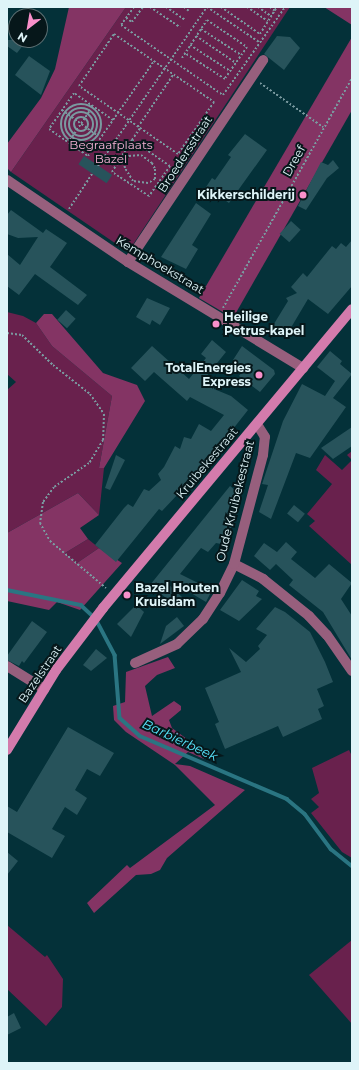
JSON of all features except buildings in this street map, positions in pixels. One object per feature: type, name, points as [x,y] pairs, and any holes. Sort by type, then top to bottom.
[{"type":"main road","name":"Kruibekestraat","points":[[83,634],[352,309]]},
{"type":"main road","name":"Bazelstraat","points":[[7,750],[44,689],[83,634]]},
{"type":"street","name":"Broedersstraat","points":[[128,262],[263,60]]},
{"type":"street","name":"Kemphoekstraat","points":[[7,180],[128,262],[303,368]]},
{"type":"street","name":"Oude Kruibekestraat","points":[[135,662],[177,644],[203,619],[234,564],[263,455],[265,437],[257,424]]},
{"type":"street","points":[[234,564],[263,579],[309,616],[328,635],[352,671]]},
{"type":"street","points":[[7,666],[44,689]]},
{"type":"path","points":[[134,7],[120,25],[223,95],[285,7]]},
{"type":"path","points":[[126,18],[132,22],[143,7]]},
{"type":"path","points":[[150,7],[180,27]]},
{"type":"path","points":[[166,7],[186,20]]},
{"type":"path","points":[[184,7],[189,11]]},
{"type":"path","points":[[98,166],[207,7],[259,42]]},
{"type":"path","points":[[221,7],[260,34],[278,7]]},
{"type":"path","points":[[247,7],[268,21]]},
{"type":"path","points":[[258,7],[271,16]]},
{"type":"path","points":[[270,7],[275,11]]},
{"type":"path","points":[[182,58],[185,53],[190,45],[201,29],[206,20],[247,47],[225,79],[185,53]]},
{"type":"path","points":[[201,29],[241,55]]},
{"type":"path","points":[[114,34],[164,68],[214,102],[178,154],[79,86],[114,34]]},
{"type":"path","points":[[196,36],[236,63]]},
{"type":"path","points":[[190,45],[230,71]]},
{"type":"path","points":[[113,120],[92,107],[74,93],[63,111],[49,129],[69,141],[88,156],[154,61]]},
{"type":"path","points":[[132,140],[170,166],[149,196],[112,172],[139,127],[174,74]]},
{"type":"path","points":[[251,77],[323,127]]},
{"type":"path","name":"Dreef","points":[[218,316],[323,127],[352,78]]},
{"type":"path","points":[[63,111],[79,104],[92,107],[101,123],[100,137]]},
{"type":"path","points":[[69,141],[92,107]]},
{"type":"path","points":[[68,114],[78,109],[90,111]]},
{"type":"path","points":[[63,111],[100,137]]},
{"type":"path","points":[[63,111],[61,123],[62,131],[69,141],[81,144],[90,142],[100,137]]},
{"type":"path","points":[[68,114],[66,125],[73,136],[84,140],[95,133],[97,123],[90,111]]},
{"type":"path","points":[[71,117],[80,112],[87,114],[92,120],[92,131]]},
{"type":"path","points":[[75,119],[79,116],[85,118],[89,124],[88,128]]},
{"type":"path","points":[[71,117],[70,127],[75,133],[84,136],[92,131]]},
{"type":"path","points":[[75,119],[74,124],[77,129],[84,131],[88,128]]},
{"type":"path","points":[[147,159],[151,153]]},
{"type":"path","points":[[134,155],[147,159],[155,169],[155,179],[142,184],[133,181],[125,168],[127,159],[134,155]]},
{"type":"path","points":[[122,156],[127,159]]},
{"type":"path","points":[[62,218],[92,174]]},
{"type":"path","points":[[155,179],[159,182]]},
{"type":"path","points":[[130,184],[133,181]]},
{"type":"path","points":[[7,333],[22,335],[53,365],[90,394],[104,414],[103,440],[89,463],[54,487],[43,502],[40,523],[50,541],[115,595]]},
{"type":"green space","name":"Begraafplaats Bazel","points":[[126,7],[290,7],[128,252],[11,172]]},
{"type":"green space","points":[[7,312],[23,316],[36,323],[52,346],[112,396],[99,468],[104,468],[99,515],[78,493],[7,533],[7,390],[16,382],[7,374]]},
{"type":"green space","points":[[352,451],[352,460],[347,455]]},
{"type":"green space","points":[[325,455],[342,470],[352,460],[352,565],[309,526],[315,521],[307,514],[332,484],[316,470]]},
{"type":"green space","points":[[88,539],[99,548],[77,563],[65,553]]},
{"type":"green space","points":[[349,750],[352,756],[352,858],[342,852],[311,813],[319,807],[311,799],[319,793],[312,768]]},
{"type":"green space","points":[[7,925],[45,957],[47,955],[63,979],[62,1007],[46,1026],[7,989]]},
{"type":"green space","points":[[352,940],[352,1024],[309,975]]},
{"type":"shaded area","points":[[69,7],[126,7],[11,172],[7,168],[7,144],[41,98],[55,69]]},
{"type":"shaded area","points":[[324,7],[352,7],[352,25]]},
{"type":"shaded area","points":[[352,37],[352,110],[233,318],[199,298]]},
{"type":"shaded area","points":[[44,314],[52,314],[103,373],[137,385],[145,401],[104,468],[99,468],[112,396],[52,346],[36,323]]},
{"type":"shaded area","points":[[78,493],[99,515],[80,528],[88,539],[65,553],[77,563],[99,548],[122,563],[80,610],[57,602],[49,610],[7,601],[7,533]]},
{"type":"shaded area","points":[[168,657],[175,668],[157,675],[145,686],[152,716],[174,701],[181,706],[181,710],[169,720],[172,728],[203,751],[204,759],[188,752],[175,764],[190,766],[245,790],[167,858],[160,870],[151,874],[136,875],[94,913],[87,903],[127,865],[130,868],[215,805],[175,765],[126,732],[114,720],[113,706],[125,702],[126,672]]},
{"type":"waterway","name":"Barbierbeek","points":[[7,590],[81,605],[96,619],[115,655],[120,718],[140,736],[287,799],[305,814],[331,849],[352,866]]},
{"type":"place","name":"Kikkerschilderij","points":[[303,195]]},
{"type":"place","name":"Heilige Petrus-kapel","points":[[216,324]]},
{"type":"place","name":"TotalEnergies Express","points":[[259,375]]},
{"type":"place","name":"Bazel Houten Kruisdam","points":[[127,595]]}]
